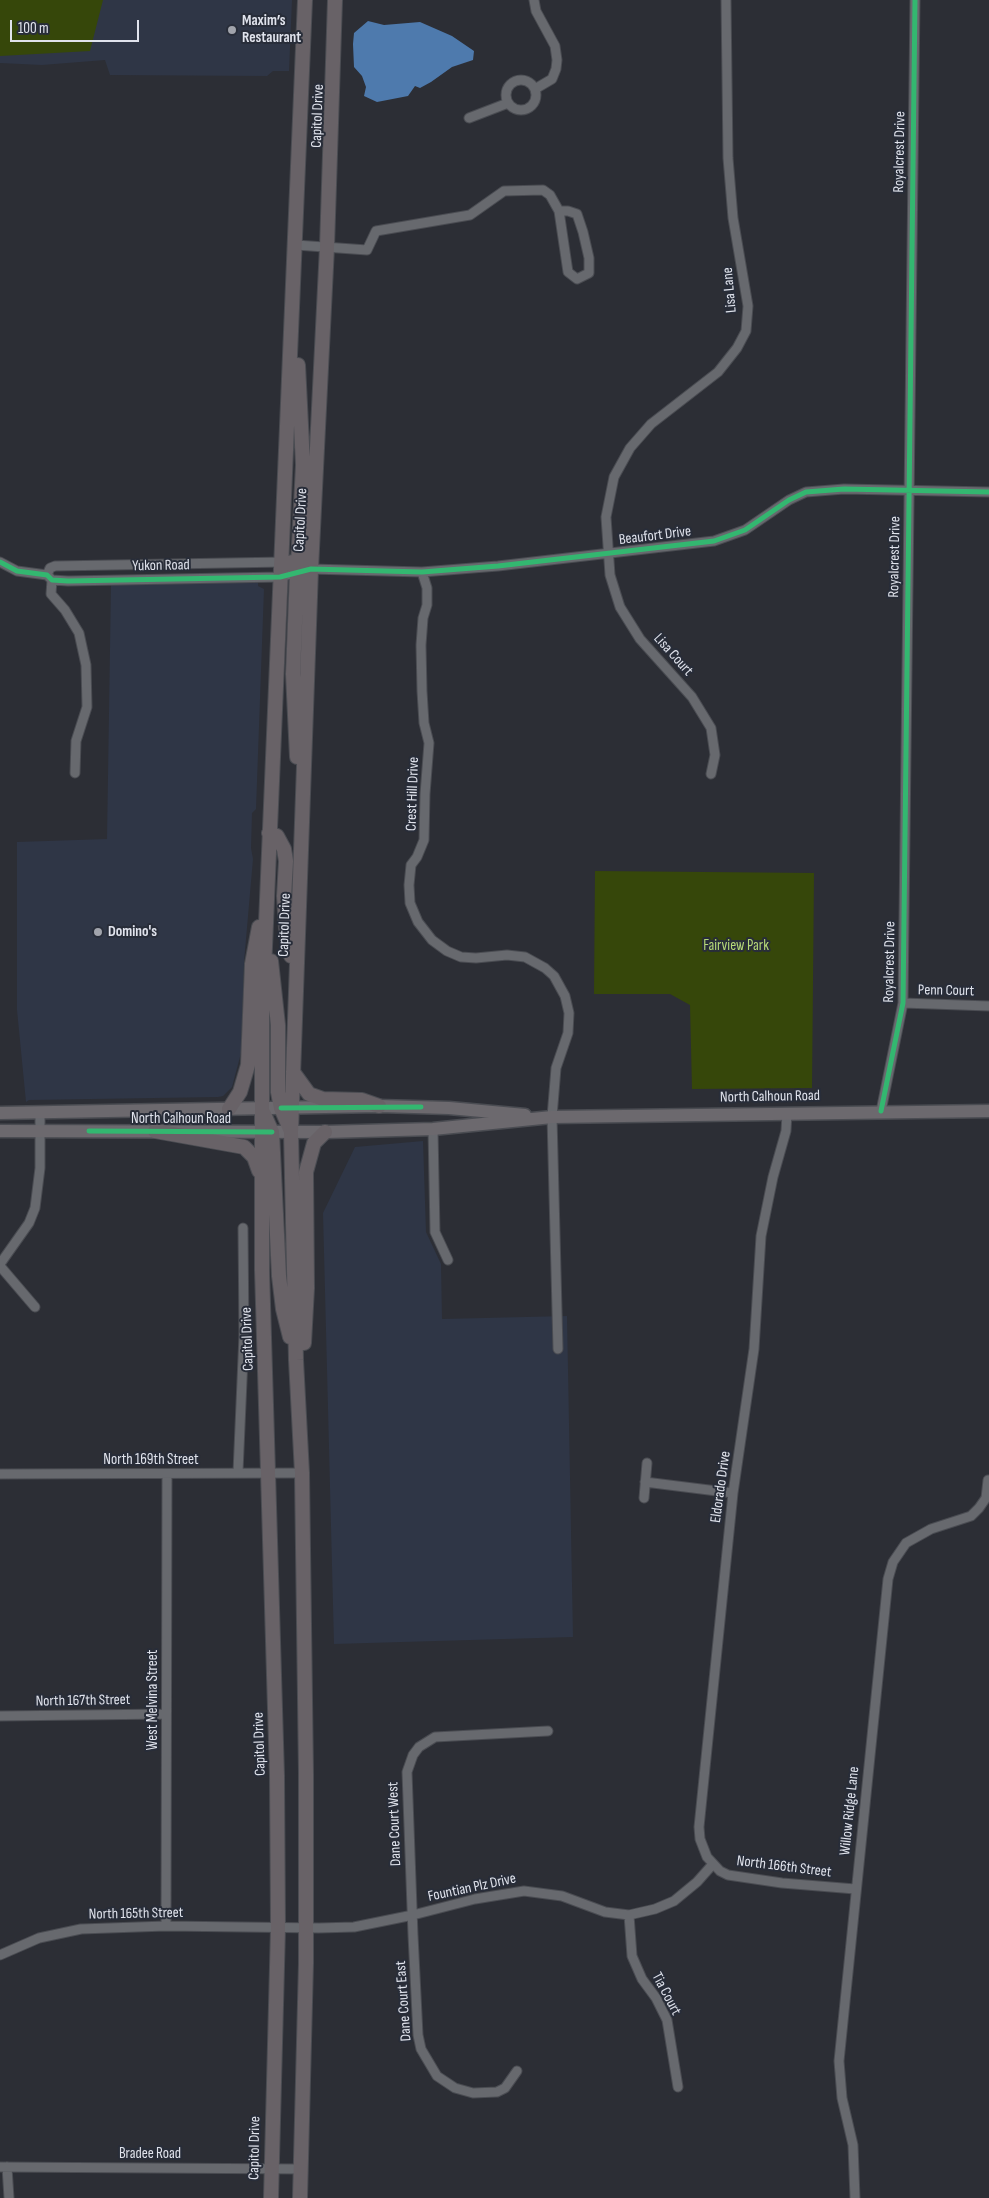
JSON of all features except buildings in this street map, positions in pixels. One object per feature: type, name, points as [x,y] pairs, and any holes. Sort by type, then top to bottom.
[{"type":"main road","name":"Capitol Drive","points":[[286,1108],[292,1071],[302,815],[295,731],[293,674],[302,465],[294,300],[305,0]]},
{"type":"main road","points":[[326,0],[332,81]]},
{"type":"main road","name":"Capitol Drive","points":[[297,567],[327,247],[334,0]]},
{"type":"main road","name":"Capitol Drive","points":[[262,1108],[262,1018],[280,577],[297,567]]},
{"type":"main road","points":[[269,833],[277,836],[284,849],[286,928],[295,984]]},
{"type":"main road","points":[[229,1109],[240,1092],[248,1065],[252,964],[267,882]]},
{"type":"main road","points":[[266,917],[278,1025],[277,1066],[291,1132],[296,1360],[302,1473],[306,1928],[300,2198]]},
{"type":"main road","points":[[292,1071],[299,1083],[310,1094],[323,1099],[362,1100],[379,1106]]},
{"type":"main road","points":[[262,1108],[267,1132],[283,1310],[296,1360]]},
{"type":"main road","points":[[155,1131],[244,1147],[254,1157],[261,1180]]},
{"type":"main road","name":"Capitol Drive","points":[[267,1132],[261,1180],[277,1768],[278,1928],[271,2198]]},
{"type":"main road","points":[[300,1426],[307,1288],[306,1172],[314,1143],[326,1132]]},
{"type":"street","points":[[534,0],[536,11],[555,46],[557,60],[552,79],[535,89]]},
{"type":"street","name":"Lisa Lane","points":[[608,554],[606,517],[614,477],[630,448],[656,420],[718,372],[737,348],[746,331],[748,306],[746,286],[733,218],[728,158],[726,0]]},
{"type":"street","name":"Royalcrest Drive","points":[[882,1112],[903,1004],[915,0]]},
{"type":"street","points":[[519,80],[528,82],[535,89],[536,99],[530,108],[516,110],[508,103],[507,89],[514,82],[519,80]]},
{"type":"street","points":[[469,118],[508,103]]},
{"type":"street","points":[[296,245],[367,250],[376,232],[470,215],[504,191],[543,190],[550,195],[559,211],[568,272],[577,278],[589,273],[590,258],[577,214],[568,210],[559,211]]},
{"type":"street","name":"Beaufort Drive","points":[[297,567],[422,572],[693,545],[729,537],[745,530],[789,500],[806,492],[844,489],[989,492]]},
{"type":"street","name":"Lisa Court","points":[[608,554],[610,575],[620,607],[628,622],[640,639],[692,697],[712,728],[715,755],[711,774]]},
{"type":"street","name":"Yukon Road","points":[[0,562],[17,571],[49,578],[280,577]]},
{"type":"street","name":"Yukon Road","points":[[49,578],[50,568],[55,566],[297,567]]},
{"type":"street","name":"Crest Hill Drive","points":[[422,572],[427,588],[427,605],[423,618],[421,645],[422,691],[424,723],[429,743],[425,785],[424,840],[417,857],[411,865],[410,903],[418,922],[432,940],[447,951],[461,957],[476,958],[507,954],[525,957],[535,961],[554,976],[565,996],[568,1013],[568,1033],[556,1068],[552,1118],[558,1349]]},
{"type":"street","points":[[49,578],[52,594],[65,610],[79,633],[86,664],[87,706],[83,724],[76,741],[75,773]]},
{"type":"street","name":"Penn Court","points":[[903,1004],[989,1006]]},
{"type":"street","name":"North Calhoun Road","points":[[0,1113],[379,1106],[449,1108],[552,1118]]},
{"type":"street","name":"North Calhoun Road","points":[[0,1131],[326,1132],[433,1129],[552,1118],[989,1111]]},
{"type":"street","points":[[35,1307],[0,1265],[29,1223],[34,1208],[40,1168],[40,1112]]},
{"type":"street","name":"Eldorado Drive","points":[[713,1864],[707,1857],[700,1839],[699,1815],[733,1493],[754,1349],[761,1236],[773,1177],[786,1131],[787,1113]]},
{"type":"street","points":[[433,1129],[435,1232],[448,1260]]},
{"type":"street","points":[[238,1472],[244,1331],[244,1228]]},
{"type":"street","points":[[644,1498],[648,1463]]},
{"type":"street","name":"North 169th Street","points":[[0,1474],[302,1473]]},
{"type":"street","name":"West Melvina Street","points":[[166,1474],[166,1926]]},
{"type":"street","name":"Willow Ridge Lane","points":[[856,2198],[853,2144],[842,2098],[839,2061],[885,1597],[893,1562],[906,1543],[919,1534],[971,1516],[986,1498],[988,1480]]},
{"type":"street","points":[[645,1482],[733,1493]]},
{"type":"street","name":"North 167th Street","points":[[0,1716],[166,1714]]},
{"type":"street","name":"Dane Court West","points":[[413,1915],[407,1789],[407,1772],[413,1755],[419,1747],[435,1736],[548,1731]]},
{"type":"street","name":"Fountian Plz Drive","points":[[278,1928],[354,1927],[413,1915],[475,1899],[524,1891],[562,1896],[605,1912],[629,1915],[655,1909],[674,1900],[697,1882],[713,1864]]},
{"type":"street","name":"North 166th Street","points":[[713,1864],[720,1871],[746,1878],[855,1889]]},
{"type":"street","name":"Dane Court East","points":[[413,1915],[418,2035],[421,2049],[431,2068],[437,2076],[455,2088],[483,2094],[505,2088],[517,2071]]},
{"type":"street","name":"Tia Court","points":[[629,1915],[632,1956],[642,1979],[658,2003],[666,2020],[678,2087]]},
{"type":"street","name":"North 165th Street","points":[[0,1955],[31,1941],[60,1932],[101,1927],[278,1928]]},
{"type":"street","points":[[4,2167],[10,2198]]},
{"type":"street","name":"Bradee Road","points":[[4,2167],[301,2169]]},
{"type":"shaded area","points":[[0,0],[292,0],[289,71],[273,71],[267,76],[110,75],[105,60],[42,65],[0,63]]},
{"type":"shaded area","points":[[258,582],[258,586],[264,589],[256,809],[252,813],[251,848],[253,859],[244,962],[241,1053],[232,1087],[223,1096],[218,1097],[29,1100],[26,1102],[17,1010],[17,842],[107,839],[111,585]]},
{"type":"shaded area","points":[[423,1141],[426,1232],[441,1264],[442,1319],[567,1316],[573,1637],[334,1644],[323,1213],[355,1147]]},
{"type":"green space","points":[[0,0],[103,0],[90,51],[0,56]]},
{"type":"green space","name":"Fairview Park","points":[[595,871],[814,873],[812,1088],[692,1089],[690,1005],[670,994],[594,994]]},
{"type":"water","points":[[368,21],[384,25],[420,22],[452,36],[474,51],[473,60],[452,67],[420,88],[415,86],[408,96],[377,102],[364,96],[366,87],[362,76],[354,67],[354,33]]},
{"type":"cycle path","points":[[881,1111],[903,1003],[915,0]]},
{"type":"cycle path","points":[[0,562],[17,571],[47,575],[52,580],[68,581],[280,577],[311,569],[422,572],[498,566],[714,541],[745,530],[789,500],[806,492],[844,489],[989,492]]},
{"type":"cycle path","points":[[281,1108],[421,1107]]},
{"type":"cycle path","points":[[89,1131],[272,1132]]},
{"type":"place","name":"Maxim’s Restaurant","points":[[232,30]]},
{"type":"place","name":"Domino's","points":[[98,932]]}]
